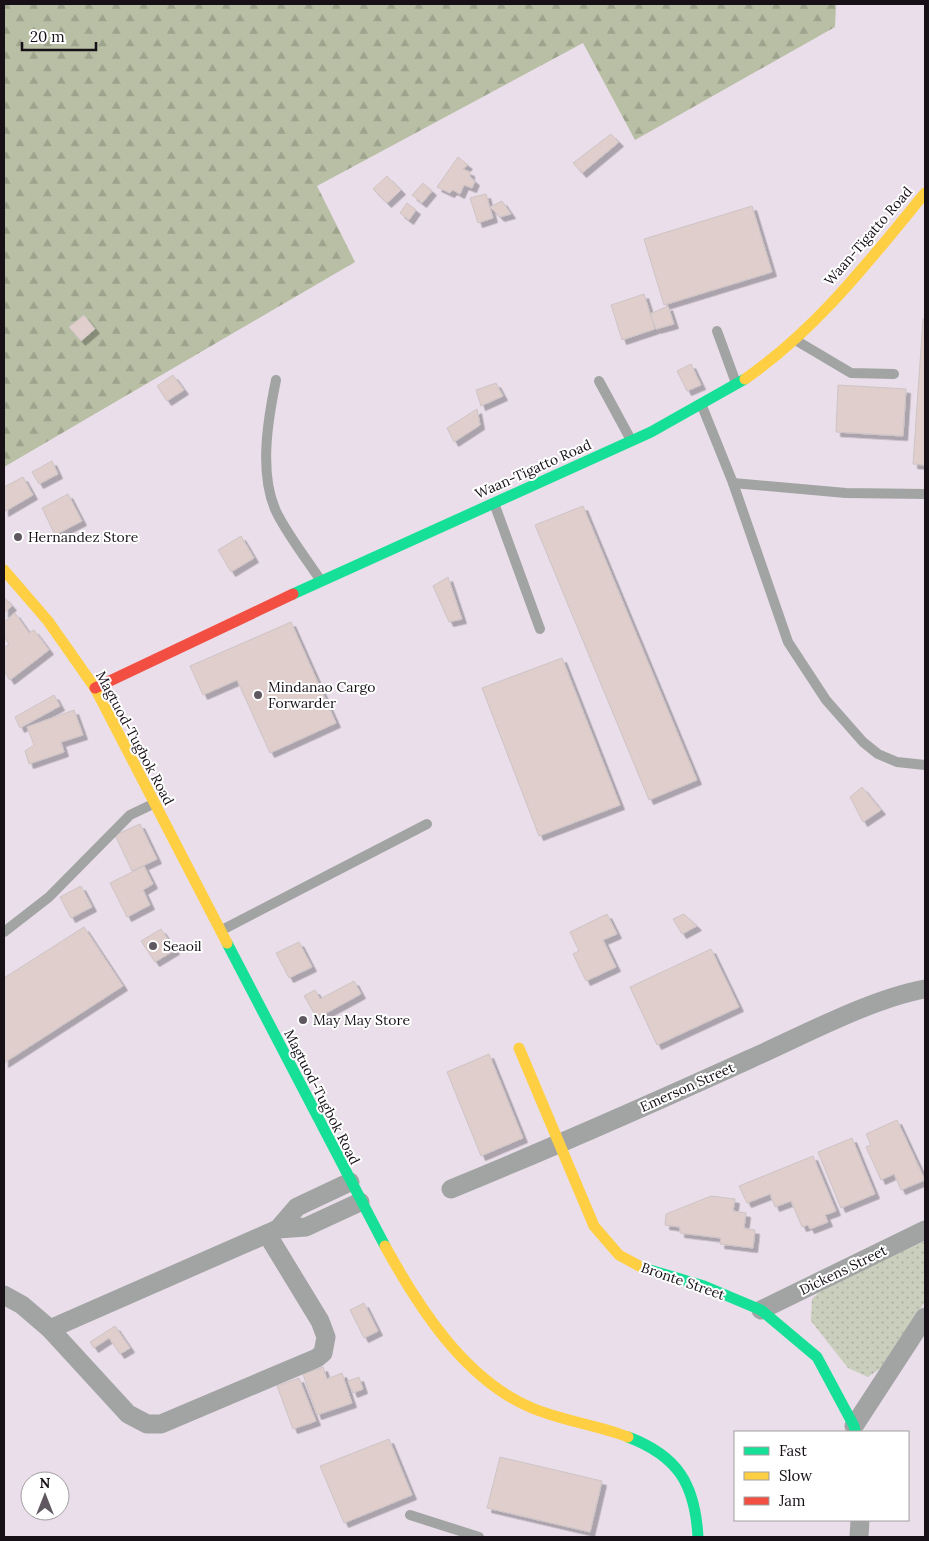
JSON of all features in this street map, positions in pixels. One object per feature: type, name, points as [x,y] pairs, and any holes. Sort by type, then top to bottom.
[{"type":"street","name":"Waan-Tigatto Road","points":[[95,688],[199,637],[631,441],[702,406],[771,360],[794,339],[857,273],[925,193]]},
{"type":"street","name":"Magtuod-Tugbok Road","points":[[4,570],[48,621],[95,688],[153,804],[221,930],[360,1202],[412,1294],[441,1334],[468,1363],[513,1399],[542,1412],[628,1437],[654,1449],[665,1457],[684,1477],[697,1517],[698,1537]]},
{"type":"street","name":"Emerson Street","points":[[451,1189],[558,1145],[838,1020],[906,992],[925,989]]},
{"type":"street","name":"Bronte Street","points":[[519,1048],[558,1145],[594,1226],[619,1255],[650,1272],[704,1286],[761,1310],[817,1356],[854,1429]]},
{"type":"street","points":[[273,1231],[297,1207],[350,1182]]},
{"type":"street","points":[[50,1329],[273,1231],[306,1227],[360,1202]]},
{"type":"street","name":"Dickens Street","points":[[761,1310],[925,1230]]},
{"type":"street","points":[[4,1295],[22,1306],[50,1329],[128,1414],[147,1424],[171,1421],[307,1362],[323,1353],[326,1337],[323,1328],[273,1231]]},
{"type":"street","points":[[854,1429],[925,1317]]},
{"type":"street","points":[[859,1537],[860,1521]]},
{"type":"lane","points":[[718,331],[736,383]]},
{"type":"lane","points":[[794,339],[851,373],[894,374]]},
{"type":"lane","points":[[276,380],[266,442],[271,492],[275,510],[321,582]]},
{"type":"lane","points":[[599,381],[631,441]]},
{"type":"lane","points":[[702,406],[732,483],[788,642],[826,700],[863,742],[878,754],[897,762],[925,765]]},
{"type":"lane","points":[[732,483],[846,493],[925,494]]},
{"type":"lane","points":[[494,503],[540,629]]},
{"type":"lane","points":[[4,932],[49,897],[130,815],[153,804]]},
{"type":"lane","points":[[221,930],[428,824]]},
{"type":"lane","points":[[410,1515],[479,1537]]},
{"type":"green space","points":[[4,4],[836,4],[835,27],[635,140],[583,43],[317,186],[355,262],[4,467]]},
{"type":"green space","points":[[925,1241],[925,1301],[889,1362],[868,1377],[848,1368],[811,1321],[812,1299],[826,1286]]},
{"type":"building","points":[[611,134],[619,142],[582,173],[573,163]]},
{"type":"building","points":[[458,157],[468,165],[463,169],[470,172],[470,177],[475,181],[472,188],[464,185],[460,194],[453,190],[450,193],[437,187]]},
{"type":"building","points":[[387,176],[401,190],[387,203],[373,189]]},
{"type":"building","points":[[423,183],[432,191],[422,203],[412,195]]},
{"type":"building","points":[[486,194],[493,218],[478,223],[470,198]]},
{"type":"building","points":[[502,201],[511,214],[500,217],[490,207]]},
{"type":"building","points":[[407,203],[416,210],[409,220],[400,213]]},
{"type":"building","points":[[752,206],[772,272],[664,305],[644,239]]},
{"type":"building","points":[[644,294],[655,329],[622,340],[611,305]]},
{"type":"building","points":[[668,306],[674,324],[656,329],[650,314]]},
{"type":"building","points":[[84,315],[95,329],[81,341],[69,327]]},
{"type":"building","points":[[923,319],[925,319],[925,465],[913,464]]},
{"type":"building","points":[[691,364],[701,385],[687,391],[677,371]]},
{"type":"building","points":[[173,375],[184,390],[167,401],[157,386]]},
{"type":"building","points":[[496,383],[503,396],[481,406],[476,390]]},
{"type":"building","points":[[838,385],[906,389],[903,436],[836,432]]},
{"type":"building","points":[[477,409],[480,425],[454,442],[447,428]]},
{"type":"building","points":[[52,461],[58,474],[39,484],[32,472]]},
{"type":"building","points":[[23,477],[33,495],[4,512],[4,487]]},
{"type":"building","points":[[68,494],[82,521],[55,535],[42,508]]},
{"type":"building","points":[[583,506],[697,780],[649,800],[535,525]]},
{"type":"building","points":[[241,536],[254,558],[231,572],[218,550]]},
{"type":"building","points":[[448,577],[462,619],[449,622],[433,586]]},
{"type":"building","points":[[4,597],[12,606],[4,613]]},
{"type":"building","points":[[15,613],[29,633],[34,630],[49,650],[10,680],[4,671],[4,648],[9,644],[4,637],[4,622]]},
{"type":"building","points":[[291,622],[336,723],[270,753],[237,680],[203,695],[190,666]]},
{"type":"building","points":[[562,658],[620,805],[539,836],[482,688]]},
{"type":"building","points":[[54,695],[60,706],[20,728],[15,717]]},
{"type":"building","points":[[74,710],[83,735],[61,742],[64,752],[29,764],[25,751],[34,745],[27,727]]},
{"type":"building","points":[[862,787],[881,810],[863,822],[850,797]]},
{"type":"building","points":[[140,824],[157,859],[132,871],[115,835]]},
{"type":"building","points":[[144,866],[153,884],[143,890],[150,905],[127,917],[110,883]]},
{"type":"building","points":[[81,886],[92,907],[71,918],[60,897]]},
{"type":"building","points":[[607,914],[617,934],[603,940],[616,967],[586,981],[573,954],[579,951],[570,932]]},
{"type":"building","points":[[684,914],[697,926],[682,934],[673,919]]},
{"type":"building","points":[[84,927],[123,986],[4,1063],[4,978]]},
{"type":"building","points":[[161,929],[175,950],[155,962],[141,941]]},
{"type":"building","points":[[299,942],[312,967],[289,978],[276,953]]},
{"type":"building","points":[[711,949],[739,1007],[657,1045],[630,987]]},
{"type":"building","points":[[354,981],[361,994],[317,1018],[304,996],[315,990],[320,999]]},
{"type":"building","points":[[489,1054],[523,1138],[481,1156],[447,1072]]},
{"type":"building","points":[[897,1120],[925,1180],[901,1190],[894,1174],[881,1180],[866,1147],[871,1145],[866,1134]]},
{"type":"building","points":[[852,1138],[875,1194],[841,1208],[818,1152]]},
{"type":"building","points":[[813,1156],[836,1211],[825,1215],[828,1222],[810,1229],[808,1225],[802,1227],[791,1201],[775,1207],[770,1194],[747,1203],[739,1186]]},
{"type":"building","points":[[711,1196],[735,1199],[733,1211],[746,1213],[744,1228],[755,1230],[753,1248],[720,1244],[721,1238],[680,1233],[680,1227],[665,1225],[666,1214]]},
{"type":"building","points":[[364,1303],[378,1331],[364,1338],[350,1310]]},
{"type":"building","points":[[115,1326],[130,1348],[120,1354],[109,1338],[94,1348],[90,1342]]},
{"type":"building","points":[[323,1367],[327,1379],[342,1373],[352,1403],[317,1415],[303,1374]]},
{"type":"building","points":[[359,1377],[363,1389],[353,1393],[348,1381]]},
{"type":"building","points":[[299,1378],[316,1421],[293,1429],[277,1386]]},
{"type":"building","points":[[389,1439],[412,1495],[344,1523],[320,1466]]},
{"type":"building","points":[[500,1457],[602,1481],[590,1532],[487,1508]]},
{"type":"traffic: fast","points":[[293,594],[651,432],[745,379]]},
{"type":"traffic: fast","points":[[227,943],[385,1246]]},
{"type":"traffic: fast","points":[[643,1268],[704,1286],[761,1310],[817,1357],[854,1426],[855,1431]]},
{"type":"traffic: fast","points":[[628,1437],[660,1453],[681,1474],[693,1502],[698,1537]]},
{"type":"traffic: slow","points":[[745,379],[796,338],[819,316],[863,268],[925,193]]},
{"type":"traffic: slow","points":[[4,570],[48,621],[95,688],[227,943]]},
{"type":"traffic: slow","points":[[519,1048],[594,1226],[619,1255],[643,1268]]},
{"type":"traffic: slow","points":[[385,1246],[413,1294],[446,1340],[486,1380],[508,1396],[532,1408],[628,1437]]},
{"type":"traffic: jam","points":[[95,688],[293,594]]},
{"type":"place","name":"Hernandez Store","points":[[18,537]]},
{"type":"place","name":"Mindanao Cargo Forwarder","points":[[258,695]]},
{"type":"place","name":"Seaoil","points":[[153,946]]},
{"type":"place","name":"May May Store","points":[[303,1020]]}]
